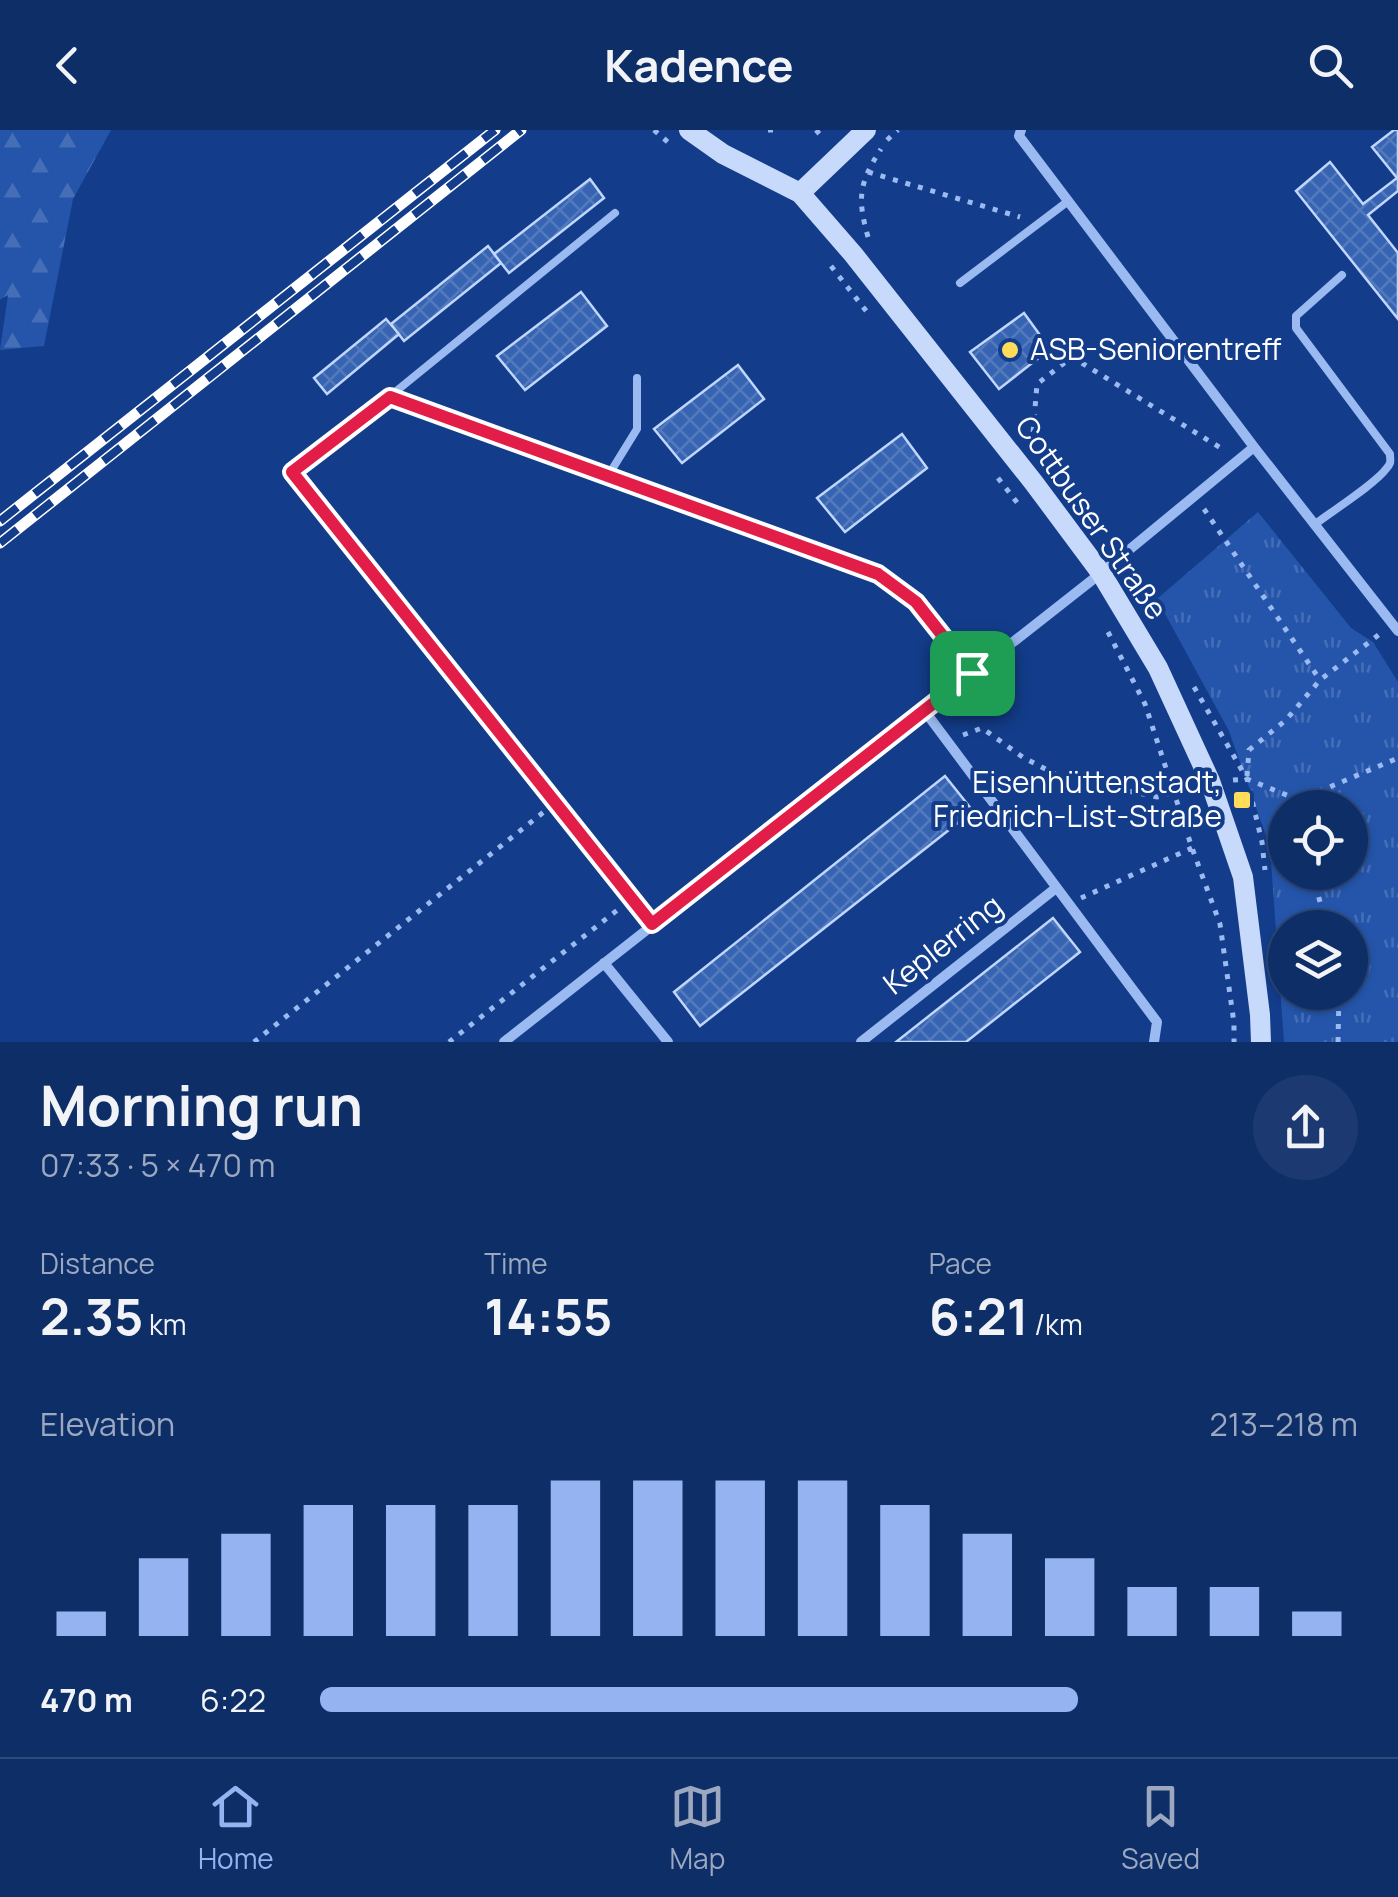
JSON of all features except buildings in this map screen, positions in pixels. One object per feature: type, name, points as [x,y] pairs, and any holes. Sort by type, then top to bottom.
[{"type":"street","points":[[688,130],[723,154],[800,193],[866,130]]},
{"type":"street","points":[[1021,130],[1019,136],[1067,202],[1396,625]]},
{"type":"street","name":"Cottbuser Straße","points":[[800,193],[1034,482],[1101,572],[1158,668],[1210,781],[1244,877],[1260,1042]]},
{"type":"street","points":[[505,1042],[1254,447]]},
{"type":"street","points":[[924,710],[1157,1022],[1154,1042]]},
{"type":"street","name":"Keplerring","points":[[861,1042],[1056,888]]},
{"type":"street","points":[[604,963],[668,1042]]},
{"type":"lane","points":[[960,282],[1067,202]]},
{"type":"lane","points":[[615,212],[390,397],[292,472],[652,924]]},
{"type":"lane","points":[[1314,524],[1380,476],[1391,459],[1296,328],[1296,316],[1342,275]]},
{"type":"lane","points":[[608,476],[637,429],[637,378]]},
{"type":"lane","points":[[390,397],[878,574],[916,602],[972,673]]},
{"type":"path","points":[[816,130],[840,155]]},
{"type":"path","points":[[870,242],[861,211],[861,187],[884,143],[898,130]]},
{"type":"path","points":[[866,172],[1038,222]]},
{"type":"path","points":[[1032,453],[1037,384],[1072,357],[1240,460]]},
{"type":"path","points":[[1194,494],[1320,680]]},
{"type":"path","points":[[1247,780],[1249,750],[1286,720],[1320,680],[1396,625]]},
{"type":"path","points":[[948,741],[982,728],[1024,758],[1061,777],[1157,796],[1210,781],[1247,780],[1269,790]]},
{"type":"path","points":[[1329,790],[1398,758]]},
{"type":"path","points":[[254,1042],[556,803]]},
{"type":"path","points":[[1068,904],[1192,848]]},
{"type":"path","points":[[449,1042],[632,898]]},
{"type":"path","points":[[1338,1042],[1339,1010]]},
{"type":"green space","points":[[0,130],[111,130],[73,199],[44,346],[0,350],[8,295],[0,300]]},
{"type":"green space","points":[[1258,512],[1351,628],[1373,642],[1398,682],[1398,1042],[1284,1042],[1282,1010],[1368,1010],[1368,910],[1275,910],[1273,890],[1368,890],[1368,790],[1268,790],[1268,841],[1229,731],[1157,599]]},
{"type":"railway","points":[[0,521],[495,130]]},
{"type":"railway","points":[[0,543],[521,130]]},
{"type":"place","name":"ASB-Seniorentreff","points":[[1010,350]]},
{"type":"place","name":"Eisenhüttenstadt, Friedrich-List-Straße","points":[[1242,800]]},
{"type":"route","points":[[390,397],[878,574],[916,602],[972,673],[652,924],[292,472],[390,397]]}]
